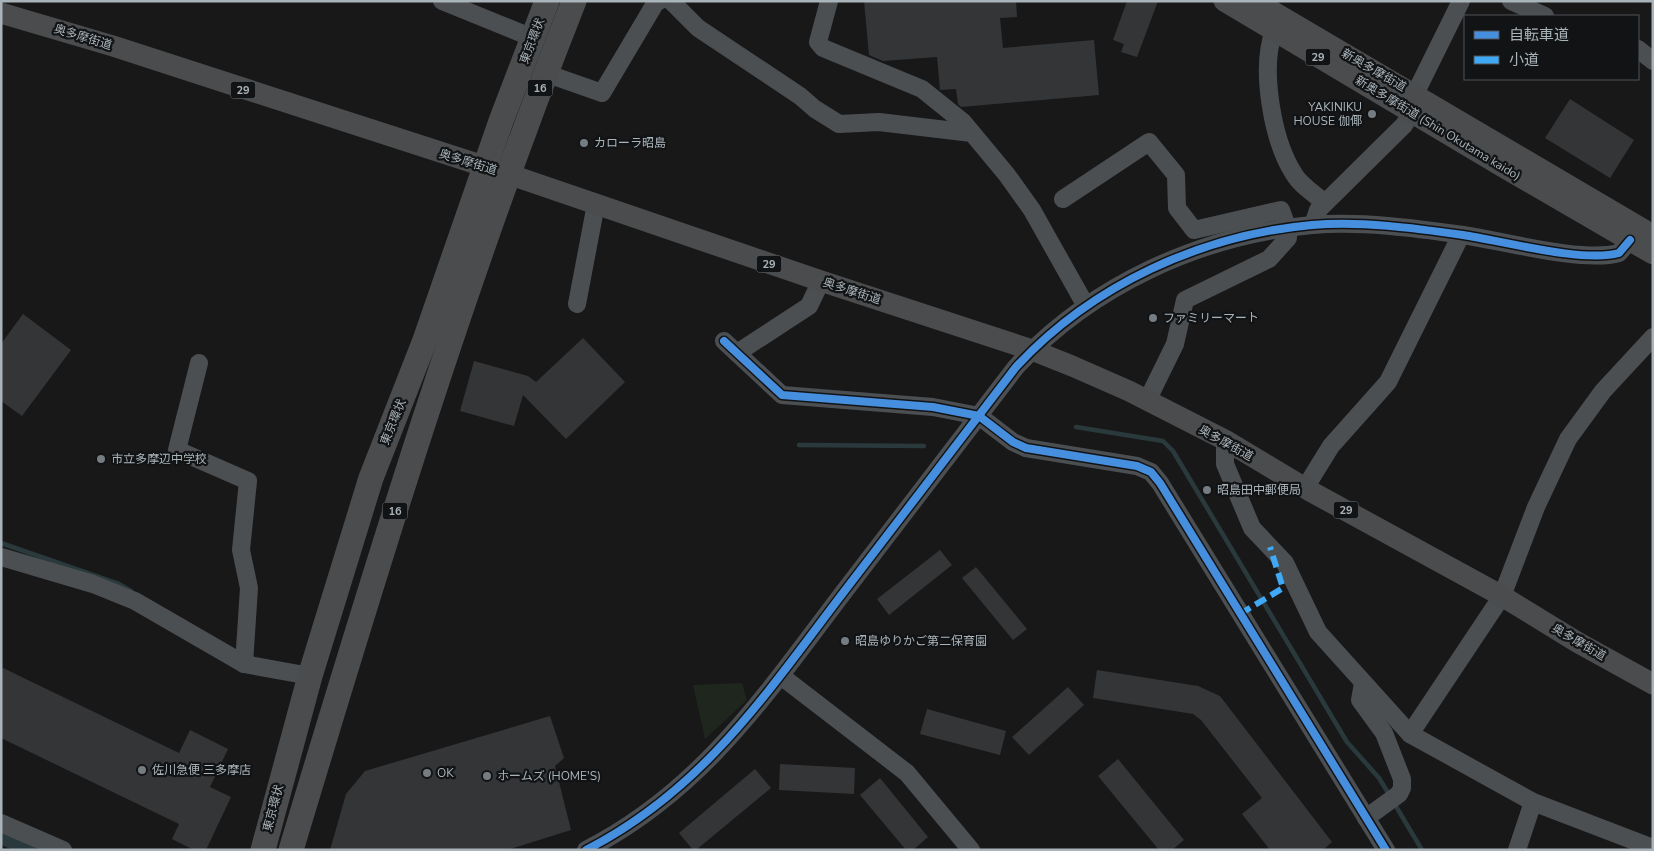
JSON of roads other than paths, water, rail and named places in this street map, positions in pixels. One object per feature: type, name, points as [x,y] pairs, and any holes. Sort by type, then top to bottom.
[{"type":"highway","name":"東京環状","points":[[292,850],[425,414],[533,38],[547,1]]},
{"type":"highway","name":"東京環状","points":[[262,850],[310,676],[371,478],[425,340],[496,171],[546,73],[574,1]]},
{"type":"main road","name":"新奥多摩街道 (Shin Okutama kaido)","points":[[1224,1],[1274,31],[1414,103],[1653,235]]},
{"type":"main road","name":"新奥多摩街道","points":[[1255,1],[1414,103]]},
{"type":"main road","name":"奥多摩街道","points":[[1,13],[113,46],[496,171],[1032,350],[1109,382],[1225,440],[1305,488],[1502,596],[1577,642],[1653,684]]},
{"type":"main road","name":"新奥多摩街道 (Shin Okutama kaido)","points":[[1414,103],[1653,254]]},
{"type":"street","points":[[442,1],[533,38]]},
{"type":"street","points":[[546,73],[602,93],[656,2],[659,1]]},
{"type":"street","points":[[671,1],[698,28],[800,96],[814,109],[839,124],[878,122],[972,133]]},
{"type":"street","points":[[829,1],[818,42],[823,48],[922,89],[963,122],[1007,175],[1032,210],[1086,306]]},
{"type":"street","points":[[1313,225],[1318,210],[1325,202],[1385,146],[1404,125],[1461,1]]},
{"type":"street","points":[[1511,1],[1543,15]]},
{"type":"street","points":[[1274,31],[1268,47],[1266,75],[1280,147],[1294,176],[1325,202]]},
{"type":"street","points":[[1639,50],[1653,61]]},
{"type":"street","points":[[1063,199],[1149,142],[1176,175],[1177,208],[1194,230],[1281,210],[1288,229],[1288,238],[1269,258],[1184,300],[1175,344],[1147,401]]},
{"type":"street","points":[[577,304],[596,204]]},
{"type":"street","points":[[586,850],[626,826],[685,782],[726,744],[781,676],[979,416],[1032,350],[1086,306],[1127,281],[1193,251],[1251,234],[1313,225],[1373,225],[1461,235],[1558,252],[1605,256],[1619,253],[1630,240]]},
{"type":"street","points":[[1305,488],[1332,446],[1388,382],[1461,235]]},
{"type":"street","points":[[737,353],[809,306],[821,281]]},
{"type":"street","points":[[1410,734],[1502,596],[1536,507],[1568,440],[1597,398],[1653,337]]},
{"type":"street","points":[[724,341],[782,394],[933,407],[979,416],[1022,446],[1137,466],[1156,477],[1386,850]]},
{"type":"street","points":[[199,363],[177,450],[248,481],[241,550],[249,588],[244,664]]},
{"type":"street","points":[[1225,440],[1225,464],[1252,528],[1285,563],[1318,632],[1410,734],[1533,802],[1653,848]]},
{"type":"street","points":[[1,557],[93,584],[135,601],[244,664],[310,676]]},
{"type":"street","points":[[781,676],[907,773],[971,850]]},
{"type":"street","points":[[1363,683],[1360,700],[1384,732],[1402,779],[1402,788],[1394,798],[1366,818]]},
{"type":"street","points":[[1517,850],[1533,802]]},
{"type":"street","points":[[1,823],[63,850]]},
{"type":"waterway","points":[[1076,427],[1163,441],[1173,451],[1347,742],[1379,778],[1390,796]]},
{"type":"waterway","points":[[799,445],[924,446]]},
{"type":"waterway","points":[[1,543],[119,584],[131,591]]},
{"type":"waterway","points":[[1394,803],[1422,850]]},
{"type":"waterway","points":[[1,836],[29,850]]},
{"type":"place","name":"YAKINIKU HOUSE 伽倻","points":[[1372,114]]},
{"type":"place","name":"カローラ昭島","points":[[584,143]]},
{"type":"place","name":"ファミリーマート","points":[[1153,318]]},
{"type":"place","name":"市立多摩辺中学校","points":[[101,459]]},
{"type":"place","name":"昭島田中郵便局","points":[[1207,490]]},
{"type":"place","name":"昭島ゆりかご第二保育園","points":[[845,641]]},
{"type":"place","name":"佐川急便 三多摩店","points":[[142,770]]},
{"type":"place","name":"OK","points":[[427,773]]},
{"type":"place","name":"ホームズ (HOME'S)","points":[[487,776]]}]
